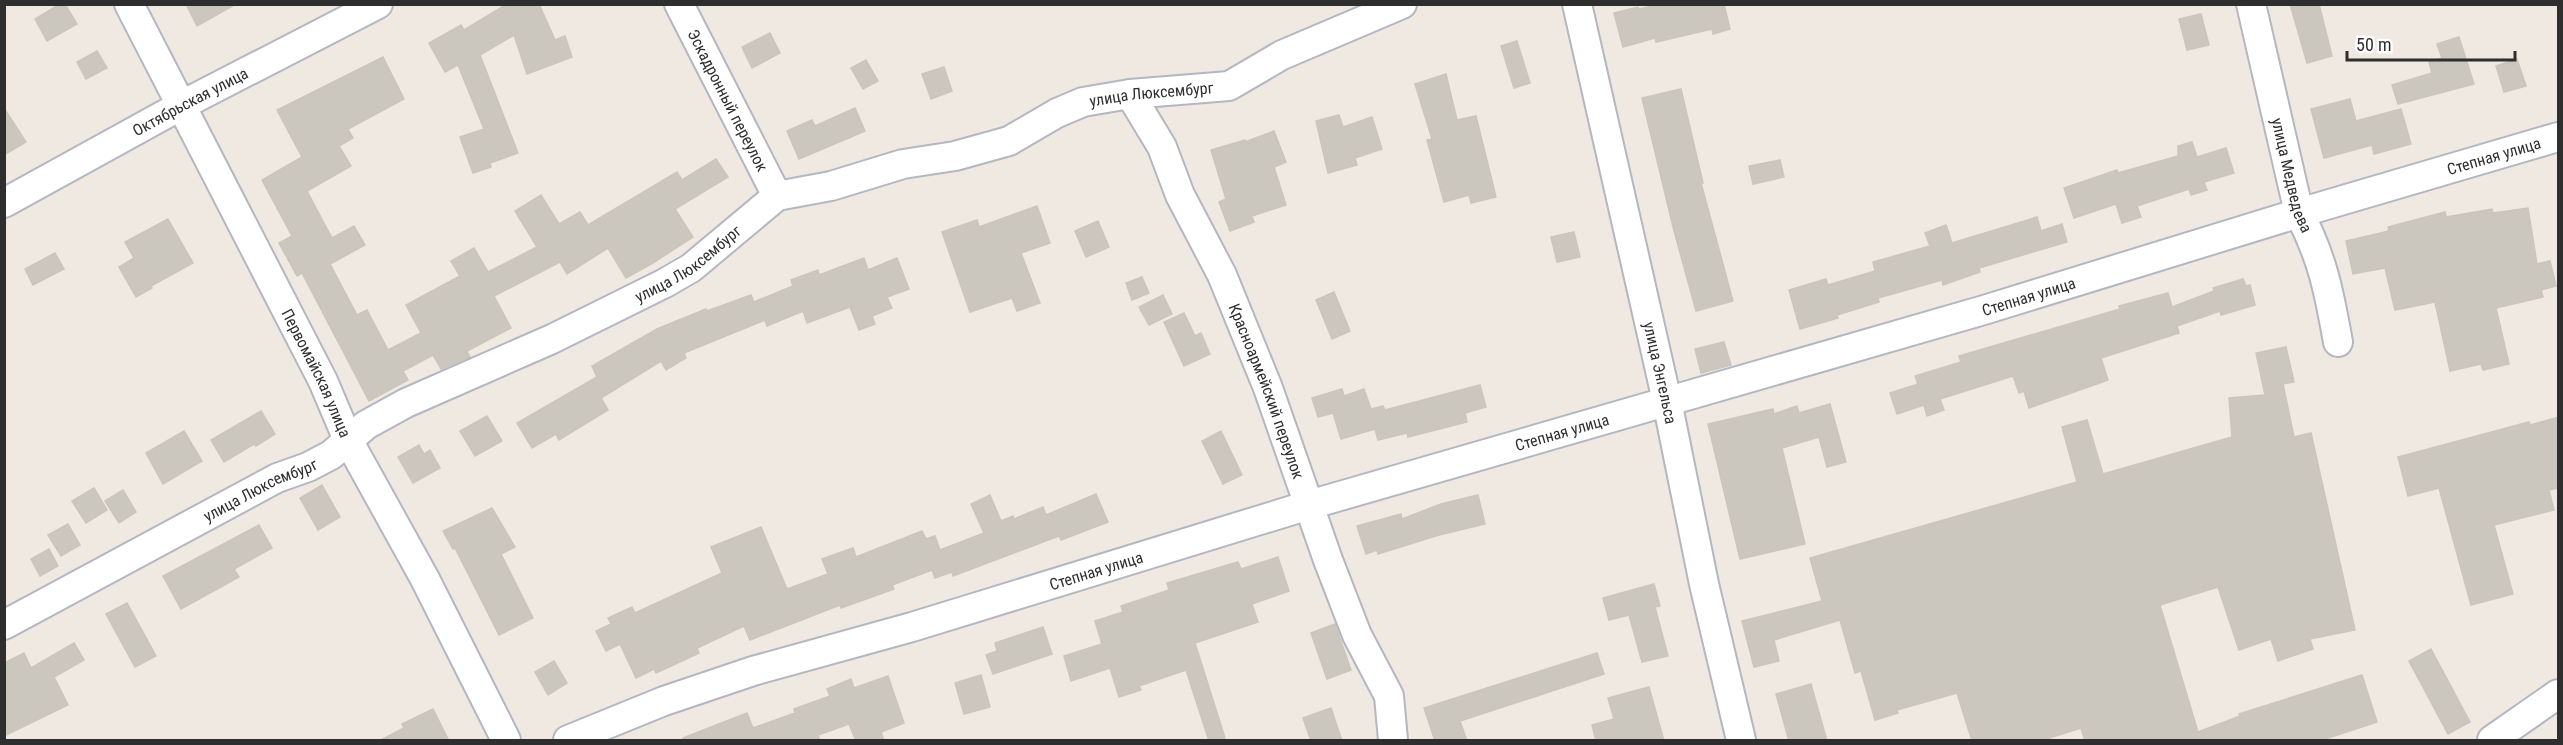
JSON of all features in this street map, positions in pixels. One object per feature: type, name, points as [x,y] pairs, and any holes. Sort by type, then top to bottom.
[{"type":"street","name":"Первомайская улица","points":[[129,4],[323,381],[348,440],[425,579],[506,741]]},
{"type":"street","name":"Октябрьская улица","points":[[4,203],[182,105],[378,4]]},
{"type":"street","name":"Эскадронный переулок","points":[[679,4],[777,196]]},
{"type":"street","name":"улица Люксембург","points":[[4,625],[277,478],[308,467],[331,455],[366,425],[406,403],[552,339],[665,284],[691,268],[777,196],[831,186],[903,164],[955,156],[1009,141],[1057,113],[1083,102],[1130,94],[1229,86],[1282,55],[1402,4]]},
{"type":"street","name":"улица Энгельса","points":[[1577,4],[1667,401],[1704,584],[1742,741]]},
{"type":"street","name":"улица Медведева","points":[[2251,4],[2299,213],[2314,243],[2326,277],[2338,342]]},
{"type":"street","name":"Красноармейский переулок","points":[[1130,94],[1162,147],[1180,195],[1222,275],[1268,388],[1328,560],[1357,635],[1389,696],[1393,741]]},
{"type":"street","name":"Степная улица","points":[[568,741],[664,701],[753,671],[912,627],[1309,505],[1984,310],[2299,213],[2559,137]]},
{"type":"street","points":[[2492,741],[2559,694]]},
{"type":"building","points":[[60,4],[65,4],[77,24],[47,41],[35,19]]},
{"type":"building","points":[[186,4],[236,4],[197,26]]},
{"type":"building","points":[[507,4],[539,4],[555,40],[565,36],[572,57],[527,74],[514,35],[480,55],[518,153],[490,163],[491,167],[473,173],[460,137],[484,129],[458,65],[445,72],[429,43],[461,25],[464,30]]},
{"type":"building","points":[[1661,4],[1724,4],[1730,29],[1713,34],[1712,29],[1656,42],[1655,38],[1623,47],[1614,13]]},
{"type":"building","points":[[2290,4],[2319,4],[2332,56],[2307,63]]},
{"type":"building","points":[[2201,14],[2209,45],[2187,50],[2179,19]]},
{"type":"building","points":[[770,33],[780,53],[752,68],[742,47]]},
{"type":"building","points":[[2459,37],[2474,84],[2398,104],[2392,85],[2432,73],[2429,62],[2442,58],[2437,44]]},
{"type":"building","points":[[1517,41],[1530,83],[1514,88],[1501,46]]},
{"type":"building","points":[[97,51],[107,68],[86,79],[77,62]]},
{"type":"building","points":[[383,57],[404,99],[348,129],[353,138],[339,146],[351,166],[307,191],[332,238],[354,226],[365,245],[330,264],[357,315],[367,310],[388,350],[421,333],[406,305],[460,276],[451,261],[474,248],[488,272],[537,247],[515,211],[541,195],[559,224],[580,212],[588,225],[677,172],[682,180],[716,159],[728,177],[675,209],[693,237],[653,263],[626,278],[608,248],[567,274],[560,262],[494,296],[511,328],[467,351],[470,357],[441,369],[433,355],[403,371],[408,380],[369,401],[302,273],[297,276],[279,243],[292,236],[262,180],[302,157],[277,110]]},
{"type":"building","points":[[2517,59],[2526,86],[2504,92],[2496,66]]},
{"type":"building","points":[[866,60],[878,81],[863,89],[851,68]]},
{"type":"building","points":[[944,67],[952,91],[931,99],[922,74]]},
{"type":"building","points":[[1446,74],[1457,120],[1476,116],[1496,197],[1471,203],[1469,195],[1444,202],[1427,140],[1432,139],[1415,84]]},
{"type":"building","points":[[1681,89],[1703,183],[1701,183],[1733,301],[1696,311],[1642,98]]},
{"type":"building","points":[[2350,99],[2356,121],[2401,109],[2411,144],[2374,154],[2372,145],[2324,158],[2311,109]]},
{"type":"building","points":[[4,108],[26,142],[4,155]]},
{"type":"building","points":[[855,108],[865,131],[799,159],[787,131],[812,120],[815,126]]},
{"type":"building","points":[[1339,115],[1343,127],[1372,117],[1382,149],[1355,158],[1357,165],[1328,173],[1316,121]]},
{"type":"building","points":[[1274,131],[1286,162],[1274,167],[1286,205],[1252,216],[1254,222],[1230,231],[1219,202],[1226,199],[1211,150],[1245,140],[1245,142]]},
{"type":"building","points":[[2192,142],[2197,157],[2226,148],[2234,173],[2204,182],[2207,190],[2191,195],[2189,189],[2137,206],[2141,217],[2122,223],[2116,204],[2074,218],[2064,188],[2117,170],[2118,173],[2178,156],[2178,146]]},
{"type":"building","points":[[1780,160],[1784,177],[1753,184],[1749,166]]},
{"type":"building","points":[[1037,206],[1050,243],[1021,253],[1040,303],[1017,311],[1012,298],[970,312],[942,232],[977,220],[979,227]]},
{"type":"building","points":[[2528,208],[2537,264],[2550,261],[2556,286],[2541,290],[2543,297],[2496,308],[2509,364],[2483,370],[2481,364],[2450,371],[2435,302],[2395,310],[2385,268],[2353,274],[2346,241],[2389,231],[2388,227],[2445,212],[2446,217],[2492,209],[2493,213]]},
{"type":"building","points":[[2037,217],[2041,231],[2062,224],[2067,242],[1979,268],[1980,272],[1943,285],[1942,280],[1878,298],[1879,302],[1837,315],[1838,318],[1800,329],[1789,290],[1826,279],[1828,285],[1875,271],[1873,262],[1930,246],[1925,233],[1946,225],[1952,243]]},
{"type":"building","points":[[168,219],[193,263],[136,297],[119,267],[134,258],[125,242]]},
{"type":"building","points":[[1098,221],[1109,247],[1086,257],[1075,231]]},
{"type":"building","points":[[1574,232],[1580,257],[1557,262],[1551,237]]},
{"type":"building","points":[[55,253],[64,269],[33,285],[25,269]]},
{"type":"building","points":[[864,258],[868,270],[897,258],[909,289],[887,297],[892,308],[872,316],[875,324],[859,330],[850,307],[807,323],[803,311],[767,326],[765,320],[684,353],[686,358],[666,370],[661,361],[601,398],[608,410],[559,440],[556,434],[532,448],[517,423],[597,377],[592,366],[657,329],[706,309],[707,311],[751,295],[754,302],[793,286],[791,280],[818,270],[819,275]]},
{"type":"building","points":[[1142,277],[1149,293],[1132,300],[1126,283]]},
{"type":"building","points":[[2243,279],[2246,286],[2250,285],[2255,305],[2221,315],[2220,311],[2177,326],[2179,333],[2101,358],[2108,380],[2029,408],[2024,391],[2019,393],[2013,376],[1940,399],[1944,410],[1927,416],[1924,405],[1897,414],[1890,393],[1918,384],[1915,376],[1961,362],[1959,356],[2168,293],[2172,307],[2214,291],[2213,288]]},
{"type":"building","points":[[1334,292],[1350,331],[1332,339],[1316,300]]},
{"type":"building","points":[[1163,295],[1172,314],[1149,325],[1139,307]]},
{"type":"building","points":[[1184,313],[1195,336],[1201,333],[1210,354],[1184,366],[1164,322]]},
{"type":"building","points":[[1724,342],[1731,365],[1701,373],[1695,349]]},
{"type":"building","points":[[2286,347],[2294,382],[2283,384],[2294,437],[2311,433],[2355,630],[2310,639],[2313,649],[2278,661],[2271,639],[2239,650],[2218,587],[2160,605],[2198,732],[2240,716],[2239,714],[2362,675],[2377,722],[2319,741],[2085,741],[2081,728],[2040,741],[1972,741],[1957,693],[1897,710],[1898,713],[1875,720],[1861,671],[1855,673],[1840,620],[1774,640],[1779,661],[1754,667],[1742,621],[1822,601],[1810,558],[2077,482],[2062,427],[2087,420],[2103,474],[2232,437],[2229,398],[2265,395],[2256,353]]},
{"type":"building","points":[[1480,385],[1486,407],[1465,413],[1467,422],[1408,437],[1407,433],[1378,440],[1375,429],[1341,439],[1333,413],[1318,417],[1312,398],[1342,389],[1344,396],[1364,389],[1371,409],[1383,406],[1385,410]]},
{"type":"building","points":[[1830,404],[1846,462],[1827,467],[1819,437],[1782,448],[1805,544],[1740,559],[1708,424],[1773,409],[1774,414],[1797,406],[1799,413]]},
{"type":"building","points":[[261,411],[275,434],[224,462],[211,440]]},
{"type":"building","points":[[487,416],[502,441],[475,456],[460,431]]},
{"type":"building","points":[[2559,417],[2559,488],[2549,490],[2554,510],[2494,525],[2513,594],[2471,605],[2439,488],[2408,496],[2398,457],[2529,422],[2530,425]]},
{"type":"building","points":[[184,431],[202,461],[163,484],[146,453]]},
{"type":"building","points":[[1221,431],[1242,475],[1223,484],[1202,441]]},
{"type":"building","points":[[419,445],[424,454],[430,450],[440,468],[413,483],[398,457]]},
{"type":"building","points":[[322,485],[340,517],[318,530],[300,498]]},
{"type":"building","points":[[94,488],[107,510],[86,523],[72,501]]},
{"type":"building","points":[[123,490],[136,512],[119,523],[105,501]]},
{"type":"building","points":[[1096,494],[1108,522],[1061,540],[1059,536],[953,576],[952,572],[935,578],[932,570],[892,585],[894,589],[841,608],[840,605],[750,640],[744,626],[697,648],[699,653],[656,673],[654,669],[636,678],[620,644],[606,651],[596,631],[611,624],[608,618],[632,607],[635,613],[722,573],[711,547],[761,527],[787,589],[828,574],[822,559],[853,548],[856,557],[922,531],[926,539],[935,536],[940,550],[984,533],[971,504],[990,495],[1001,521],[1013,516],[1014,519],[1043,507],[1046,515]]},
{"type":"building","points":[[1478,495],[1485,524],[1439,535],[1378,554],[1377,550],[1366,554],[1357,526],[1401,514],[1402,519],[1441,504]]},
{"type":"building","points":[[492,508],[515,547],[501,554],[533,618],[499,635],[455,548],[453,549],[443,531]]},
{"type":"building","points":[[68,524],[80,545],[61,556],[48,535]]},
{"type":"building","points":[[259,525],[272,548],[234,569],[239,577],[181,609],[163,576]]},
{"type":"building","points":[[49,549],[58,566],[40,576],[31,559]]},
{"type":"building","points":[[1278,557],[1289,591],[1252,604],[1258,622],[1195,643],[1225,738],[1209,741],[1186,670],[1139,686],[1141,690],[1119,697],[1110,668],[1071,681],[1064,656],[1102,644],[1095,621],[1123,612],[1121,606],[1169,590],[1167,583],[1238,562],[1241,569]]},
{"type":"building","points":[[1654,584],[1660,606],[1655,607],[1668,656],[1642,662],[1629,615],[1609,620],[1603,598]]},
{"type":"building","points":[[127,603],[156,656],[135,667],[106,614]]},
{"type":"building","points":[[1335,624],[1351,670],[1327,679],[1311,633]]},
{"type":"building","points":[[1043,627],[1052,654],[993,674],[986,655],[997,651],[995,643]]},
{"type":"building","points":[[74,643],[84,660],[54,677],[68,705],[4,736],[4,663],[24,653],[31,668]]},
{"type":"building","points":[[2431,649],[2470,722],[2448,734],[2409,661]]},
{"type":"building","points":[[1597,653],[1604,674],[1460,721],[1467,741],[1435,741],[1424,708]]},
{"type":"building","points":[[554,661],[567,683],[548,695],[535,672]]},
{"type":"building","points":[[981,675],[990,707],[964,714],[955,683]]},
{"type":"building","points":[[888,676],[904,723],[881,732],[884,741],[856,741],[849,724],[818,735],[820,741],[684,741],[683,738],[747,713],[753,728],[795,713],[794,709],[830,696],[827,689],[851,679],[854,688]]},
{"type":"building","points":[[1811,684],[1827,741],[1789,741],[1776,694]]},
{"type":"building","points":[[1649,687],[1664,741],[1596,741],[1592,725],[1614,719],[1608,698]]},
{"type":"building","points":[[1331,708],[1342,741],[1311,741],[1303,718]]},
{"type":"building","points":[[433,709],[449,741],[379,741],[404,728],[402,724]]}]
